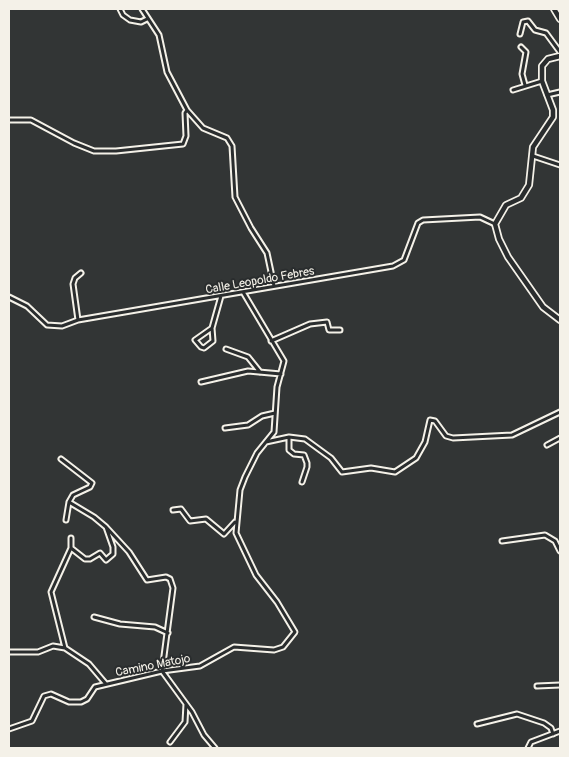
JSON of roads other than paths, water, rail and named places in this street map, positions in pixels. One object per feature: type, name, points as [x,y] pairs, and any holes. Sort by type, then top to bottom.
[{"type":"street","points":[[120,9],[123,15],[130,20],[141,22],[147,19]]},
{"type":"street","points":[[142,9],[159,35],[167,72],[187,110],[203,128],[227,138],[232,146],[235,197],[250,228],[267,254],[274,286]]},
{"type":"street","points":[[554,9],[560,19]]},
{"type":"street","points":[[520,34],[523,22],[528,21],[535,30],[546,33],[560,52]]},
{"type":"street","points":[[521,47],[526,52],[522,74],[525,85]]},
{"type":"street","points":[[560,56],[548,59],[542,66],[542,81],[553,110],[553,117],[536,141],[530,185],[521,198],[506,205],[495,224],[499,239],[508,256],[543,307],[560,320]]},
{"type":"street","points":[[513,90],[542,81]]},
{"type":"street","points":[[547,95],[560,92]]},
{"type":"street","points":[[9,120],[31,120],[74,143],[94,151],[116,151],[183,144],[186,136],[185,113],[187,110]]},
{"type":"street","points":[[533,156],[560,165]]},
{"type":"street","name":"Calle Leopoldo Febres","points":[[9,297],[27,306],[47,325],[62,326],[78,320],[400,264],[407,256],[418,223],[423,220],[480,217],[495,224]]},
{"type":"street","points":[[78,320],[73,284],[75,278],[81,273]]},
{"type":"street","name":"Camino Matojo","points":[[9,729],[32,721],[44,696],[51,694],[69,702],[80,702],[87,699],[95,687],[162,671],[200,666],[234,647],[274,650],[283,647],[295,632],[277,602],[256,575],[236,533],[240,490],[265,442],[274,432],[275,413],[284,361],[243,292]]},
{"type":"street","points":[[212,328],[195,340],[201,347],[204,348],[212,341],[212,328],[221,296]]},
{"type":"street","points":[[271,341],[310,324],[327,322],[329,330],[340,330]]},
{"type":"street","points":[[226,350],[248,357],[260,372]]},
{"type":"street","points":[[201,382],[248,371],[281,374]]},
{"type":"street","points":[[265,442],[289,437],[305,439],[319,447],[342,472],[371,468],[395,472],[416,458],[425,442],[430,420],[435,421],[446,436],[452,438],[512,435],[560,412]]},
{"type":"street","points":[[225,428],[248,426],[262,416],[275,413]]},
{"type":"street","points":[[289,437],[289,450],[294,454],[304,455],[307,468],[302,482]]},
{"type":"street","points":[[547,445],[560,438]]},
{"type":"street","points":[[61,459],[92,483],[90,487],[73,495],[69,502],[66,520]]},
{"type":"street","points":[[69,502],[94,517],[106,527],[129,552],[147,580],[166,577],[170,579],[173,588],[162,671],[186,704],[204,735],[215,748]]},
{"type":"street","points":[[173,510],[181,509],[190,521],[206,519],[224,534],[236,522]]},
{"type":"street","points":[[71,548],[85,559],[90,559],[100,553],[106,560],[109,559],[113,547],[106,527]]},
{"type":"street","points":[[502,541],[545,535],[555,541],[560,551]]},
{"type":"street","points":[[65,648],[51,592],[71,548],[71,538]]},
{"type":"street","points":[[94,617],[120,624],[156,627],[168,633]]},
{"type":"street","points":[[9,652],[38,652],[53,646],[65,648],[89,664],[106,684]]},
{"type":"street","points":[[537,686],[560,685]]},
{"type":"street","points":[[170,742],[185,722],[186,704]]},
{"type":"street","points":[[477,724],[517,714],[544,723],[552,728],[553,734]]},
{"type":"street","points":[[528,748],[531,742],[560,731]]}]
